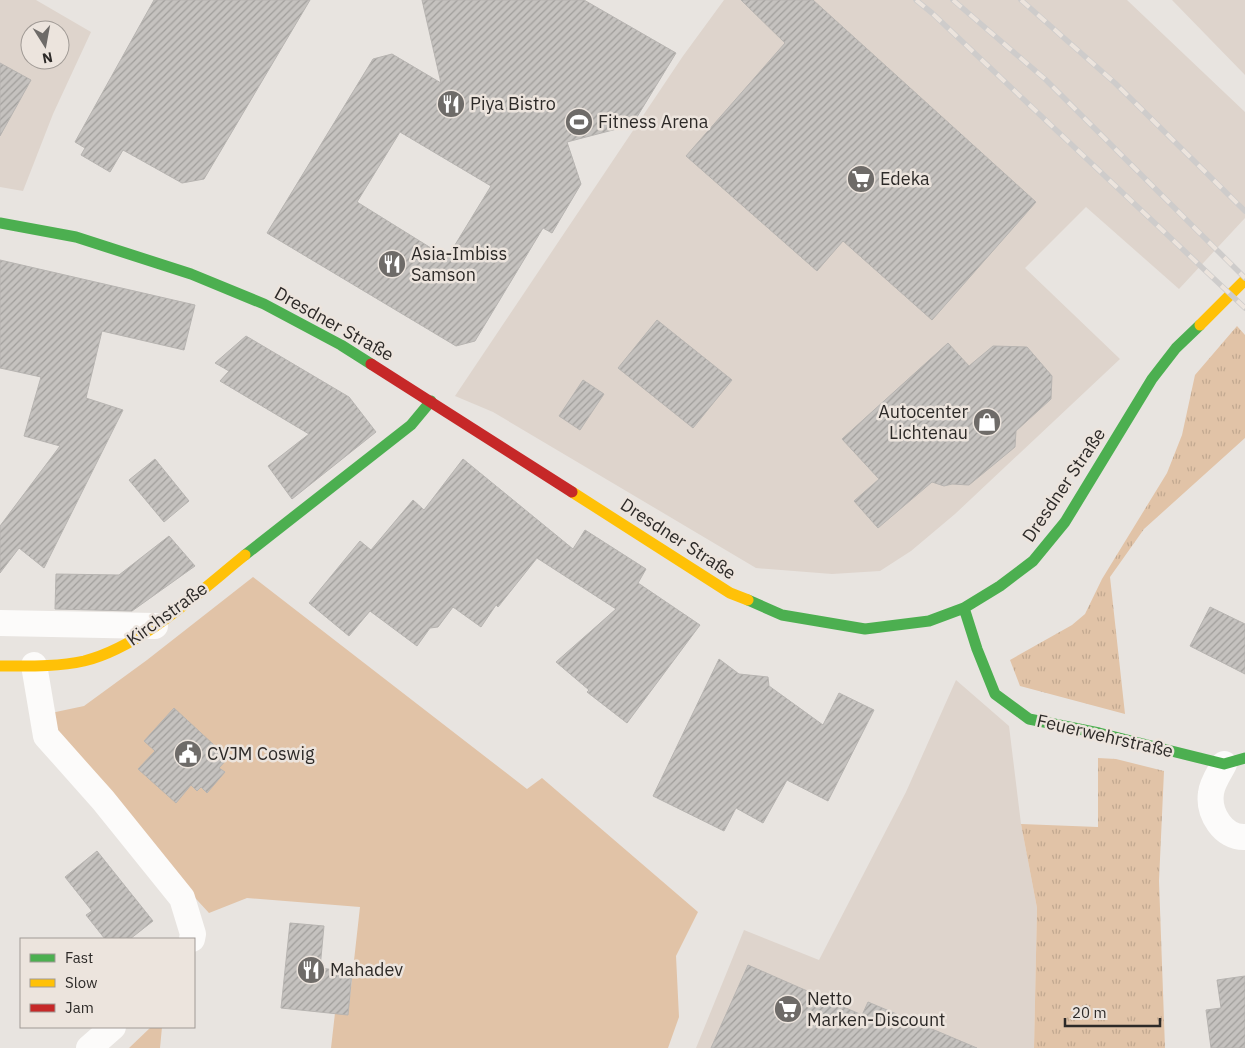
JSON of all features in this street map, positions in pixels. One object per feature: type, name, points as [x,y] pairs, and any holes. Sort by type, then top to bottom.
[{"type":"main road","name":"Dresdner Straße","points":[[0,223],[76,237],[190,274],[264,304],[340,345],[431,401],[730,593],[782,615],[865,629],[929,621],[964,608],[1000,586],[1033,561],[1065,522],[1152,379],[1170,355],[1245,280]]},
{"type":"main road","name":"Kirchstraße","points":[[0,666],[82,661],[119,648],[155,626],[412,425],[431,401]]},
{"type":"main road","name":"Feuerwehrstraße","points":[[964,608],[977,649],[995,694],[1029,719],[1234,761]]},
{"type":"street","points":[[0,623],[155,626]]},
{"type":"street","points":[[34,665],[46,736],[103,800],[182,898],[193,934],[192,938]]},
{"type":"street","name":"Feuerwehrstraße","points":[[1234,761],[1211,792],[1212,811],[1223,830],[1240,838],[1245,837]]},
{"type":"street","points":[[89,1048],[112,1028]]},
{"type":"shaded area","points":[[0,0],[36,0],[91,32],[53,114],[23,191],[0,187]]},
{"type":"shaded area","points":[[724,0],[1127,0],[1245,112],[1245,218],[1179,289],[1086,207],[1025,268],[1120,359],[955,514],[911,551],[880,571],[832,574],[756,568],[493,412],[455,396],[683,56]]},
{"type":"shaded area","points":[[1172,0],[1245,0],[1245,75]]},
{"type":"shaded area","points":[[956,680],[1009,726],[1021,824],[1037,908],[1034,1048],[696,1048],[744,930],[819,960],[906,792]]},
{"type":"green space","points":[[1237,326],[1245,335],[1245,438],[1144,529],[1110,577],[1125,714],[1020,686],[1010,660],[1072,625],[1085,614],[1102,579],[1167,473],[1182,435],[1195,375]]},
{"type":"green space","points":[[253,577],[527,789],[542,778],[698,912],[676,956],[679,1017],[668,1048],[331,1048],[335,1013],[348,1014],[360,907],[247,898],[209,913],[164,864],[53,736],[51,713],[84,706],[147,660]]},
{"type":"green space","points":[[1098,758],[1116,759],[1164,771],[1159,881],[1165,1048],[1034,1048],[1037,908],[1021,824],[1098,827]]},
{"type":"green space","points":[[150,1028],[162,1028],[160,1048],[129,1048]]},
{"type":"building","points":[[154,0],[310,0],[204,179],[182,183],[123,150],[110,172],[81,155],[85,148],[75,142]]},
{"type":"building","points":[[422,0],[584,0],[676,53],[632,125],[567,142],[581,184],[552,233],[543,228],[475,341],[456,346],[267,233],[373,59],[392,54],[441,83]],"holes":[[[400,132],[491,186],[447,258],[357,202]]]},
{"type":"building","name":"Edeka","points":[[741,0],[813,0],[1036,202],[932,320],[843,241],[817,271],[686,156],[785,43]]},
{"type":"building","points":[[0,63],[31,80],[0,136]]},
{"type":"building","points":[[0,260],[195,305],[184,350],[102,331],[86,398],[123,410],[44,568],[19,548],[0,573],[0,526],[60,446],[24,436],[41,377],[0,368]]},
{"type":"building","points":[[657,320],[732,380],[693,428],[618,368]]},
{"type":"building","points":[[246,336],[349,397],[376,432],[292,499],[268,466],[309,434],[220,381],[229,371],[215,363]]},
{"type":"building","name":"Autocenter Lichtenau","points":[[948,343],[969,366],[993,346],[1027,347],[1052,376],[1051,399],[1016,431],[1015,447],[969,485],[952,484],[944,486],[932,482],[878,528],[854,501],[879,479],[842,439]]},
{"type":"building","points":[[583,380],[604,394],[580,430],[559,416]]},
{"type":"building","points":[[155,459],[189,501],[164,522],[129,480]]},
{"type":"building","points":[[463,459],[573,549],[585,530],[646,569],[638,583],[700,625],[627,723],[587,692],[589,690],[556,662],[616,609],[537,558],[498,607],[496,605],[481,627],[453,607],[438,627],[430,628],[417,646],[370,611],[349,636],[309,603],[360,541],[371,550],[413,500],[424,510]]},
{"type":"building","points":[[169,536],[195,566],[132,611],[55,609],[56,574],[119,575]]},
{"type":"building","points":[[1210,607],[1245,624],[1245,674],[1190,646]]},
{"type":"building","points":[[719,659],[739,674],[768,677],[769,686],[823,725],[839,693],[874,710],[828,801],[787,780],[763,823],[736,808],[724,831],[653,796]]},
{"type":"building","name":"CVJM Coswig","points":[[174,708],[228,758],[219,768],[225,772],[207,793],[201,787],[197,791],[191,785],[176,803],[138,769],[155,751],[144,741]]},
{"type":"building","points":[[97,851],[153,921],[131,938],[104,938],[86,915],[92,911],[65,877]]},
{"type":"building","name":"Mahadev","points":[[290,923],[324,926],[320,968],[352,972],[348,1015],[281,1008]]},
{"type":"building","name":"Netto Marken-Discount","points":[[748,965],[862,1015],[868,1002],[977,1048],[711,1048]]},
{"type":"building","points":[[1245,976],[1245,1048],[1211,1048],[1206,1010],[1221,1008],[1217,980]]},
{"type":"railway","points":[[916,0],[1245,308]]},
{"type":"railway","points":[[953,0],[1045,79],[1245,278]]},
{"type":"railway","points":[[1021,0],[1115,83],[1245,211]]},
{"type":"traffic: fast","points":[[0,223],[76,237],[191,274],[264,304],[341,345],[371,364]]},
{"type":"traffic: fast","points":[[748,600],[782,615],[865,629],[929,621],[964,608],[1000,586],[1033,561],[1065,522],[1152,379],[1176,348],[1200,325]]},
{"type":"traffic: fast","points":[[245,555],[411,425],[431,401]]},
{"type":"traffic: fast","points":[[964,608],[977,649],[995,694],[1029,719],[1099,733],[1224,764],[1245,758]]},
{"type":"traffic: slow","points":[[1200,325],[1245,280]]},
{"type":"traffic: slow","points":[[572,492],[730,593],[748,600]]},
{"type":"traffic: slow","points":[[0,666],[63,664],[84,661],[105,654],[127,644],[169,617],[245,555]]},
{"type":"traffic: jam","points":[[371,364],[572,492]]},
{"type":"place","name":"Piya Bistro","points":[[451,104]]},
{"type":"place","name":"Fitness Arena","points":[[579,122]]},
{"type":"place","name":"Edeka","points":[[861,179]]},
{"type":"place","name":"Asia-Imbiss Samson","points":[[392,264]]},
{"type":"place","name":"Autocenter Lichtenau","points":[[987,422]]},
{"type":"place","name":"CVJM Coswig","points":[[188,754]]},
{"type":"place","name":"Mahadev","points":[[311,970]]},
{"type":"place","name":"Netto Marken-Discount","points":[[788,1009]]}]
